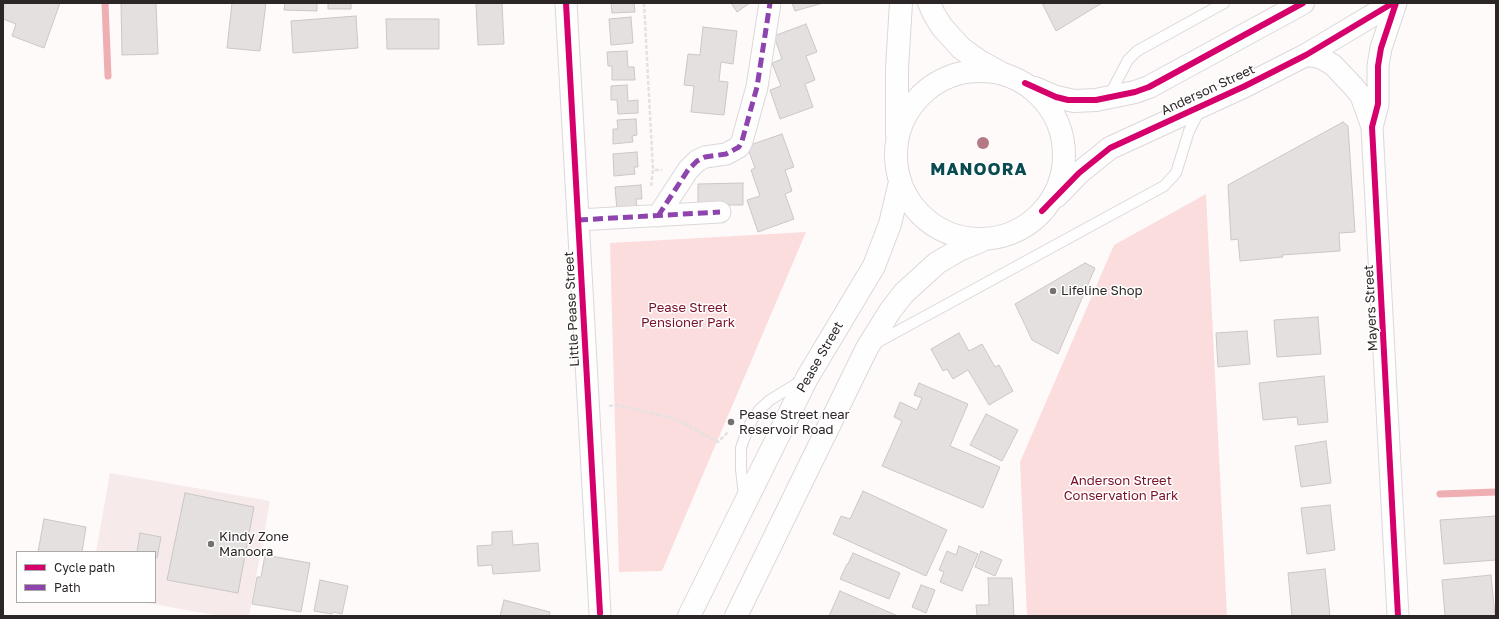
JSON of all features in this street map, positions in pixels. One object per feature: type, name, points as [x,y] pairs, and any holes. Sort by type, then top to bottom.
[{"type":"main road","points":[[902,3],[897,68],[896,144],[896,163],[900,182],[910,202],[925,219],[934,226],[954,235],[966,238],[988,238]]},
{"type":"main road","points":[[929,3],[942,27],[961,48],[979,61],[1001,73],[1049,94],[1068,100],[1084,101],[1108,98],[1149,87],[1303,3]]},
{"type":"main road","name":"Anderson Street","points":[[1042,211],[1079,173],[1110,148],[1245,86],[1306,55],[1395,3]]},
{"type":"main road","points":[[897,134],[902,122],[916,99],[937,82],[961,72],[975,70],[1001,73]]},
{"type":"main road","points":[[736,616],[867,348],[893,306],[927,271],[949,256],[974,243],[1018,230],[1031,222],[1055,194],[1064,164],[1064,143],[1062,132],[1054,113],[1041,96],[1025,83]]},
{"type":"main road","name":"Pease Street","points":[[689,616],[807,378],[874,266],[890,224],[900,182]]},
{"type":"street","name":"Little Pease Street","points":[[566,3],[600,613]]},
{"type":"street","points":[[658,216],[691,166],[705,157],[726,154],[739,147],[757,87],[770,3]]},
{"type":"street","name":"Mayers Street","points":[[1372,127],[1378,104],[1378,66],[1381,48],[1395,3]]},
{"type":"street","name":"Mayers Street","points":[[1306,55],[1321,58],[1333,65],[1353,86],[1361,96],[1372,127],[1398,616]]},
{"type":"street","points":[[578,220],[720,212]]},
{"type":"lane","points":[[1108,98],[1128,60],[1137,51],[1224,3]]},
{"type":"lane","points":[[867,348],[1164,186],[1176,173],[1189,131],[1203,105]]},
{"type":"lane","points":[[745,504],[741,454],[744,439],[751,422],[759,410],[770,400],[807,378]]},
{"type":"path","points":[[644,3],[653,170]]},
{"type":"path","points":[[589,407],[617,405],[676,419],[718,442],[732,428]]},
{"type":"shaded area","points":[[110,473],[270,501],[249,616],[220,616],[148,603],[156,603],[156,551],[96,551]]},
{"type":"green space","name":"Anderson Street Conservation Park","points":[[1206,194],[1227,616],[1027,616],[1020,462],[1114,245]]},
{"type":"green space","name":"Pease Street Pensioner Park","points":[[806,232],[662,571],[619,572],[610,243]]},
{"type":"building","points":[[4,3],[60,3],[44,48],[12,36],[16,24],[3,19]]},
{"type":"building","points":[[121,3],[156,3],[158,54],[122,55]]},
{"type":"building","points":[[232,3],[266,3],[260,51],[227,48]]},
{"type":"building","points":[[285,3],[317,3],[317,11],[284,10]]},
{"type":"building","points":[[328,3],[351,3],[351,9],[328,9]]},
{"type":"building","points":[[476,3],[502,3],[504,44],[478,45]]},
{"type":"building","points":[[611,3],[634,3],[635,12],[612,13]]},
{"type":"building","points":[[731,3],[750,3],[737,12]]},
{"type":"building","points":[[792,3],[823,3],[795,11]]},
{"type":"building","points":[[1042,3],[1102,3],[1056,31]]},
{"type":"building","points":[[356,16],[358,48],[293,53],[291,21]]},
{"type":"building","points":[[631,17],[633,43],[611,45],[609,19]]},
{"type":"building","points":[[386,19],[439,19],[439,49],[387,49]]},
{"type":"building","points":[[806,24],[817,52],[806,56],[815,80],[805,84],[813,107],[780,119],[770,90],[781,86],[772,63],[782,59],[774,36]]},
{"type":"building","points":[[703,27],[737,31],[733,64],[721,62],[719,81],[728,82],[724,115],[691,112],[694,86],[684,85],[688,54],[700,55]]},
{"type":"building","points":[[627,51],[628,67],[634,67],[635,80],[612,80],[612,66],[608,66],[607,52]]},
{"type":"building","points":[[627,85],[628,101],[638,100],[638,113],[618,114],[617,100],[611,100],[611,86]]},
{"type":"building","points":[[636,119],[637,135],[632,136],[633,142],[613,144],[613,129],[618,129],[617,120]]},
{"type":"building","points":[[1343,122],[1348,126],[1355,232],[1339,233],[1340,251],[1282,255],[1283,257],[1240,261],[1238,239],[1231,240],[1228,185]]},
{"type":"building","points":[[782,134],[794,167],[785,170],[792,191],[785,194],[794,219],[758,232],[747,200],[760,196],[751,170],[755,168],[747,146]]},
{"type":"building","points":[[637,152],[638,167],[634,167],[635,174],[614,176],[613,154]]},
{"type":"building","points":[[743,183],[743,205],[698,205],[698,184]]},
{"type":"building","points":[[641,185],[642,199],[636,199],[637,208],[617,210],[615,187]]},
{"type":"building","points":[[1085,263],[1095,268],[1058,354],[1032,340],[1015,304]]},
{"type":"building","points":[[1318,317],[1321,354],[1277,357],[1274,320]]},
{"type":"building","points":[[1247,331],[1250,364],[1218,367],[1216,333]]},
{"type":"building","points":[[959,333],[969,351],[982,344],[995,367],[999,365],[1013,391],[989,405],[968,370],[953,379],[947,369],[943,371],[931,349]]},
{"type":"building","points":[[1324,376],[1328,422],[1298,425],[1297,417],[1263,420],[1259,383]]},
{"type":"building","points":[[919,383],[968,404],[950,446],[1000,467],[983,508],[882,466],[902,421],[894,417],[900,402],[917,410],[922,398],[914,395]]},
{"type":"building","points":[[986,414],[1018,430],[1002,461],[970,445]]},
{"type":"building","points":[[1326,441],[1331,483],[1301,487],[1295,446]]},
{"type":"building","points":[[863,491],[947,530],[926,576],[833,534],[841,516],[850,519]]},
{"type":"building","name":"Kindy Zone Manoora","points":[[185,493],[254,507],[238,593],[167,580]]},
{"type":"building","points":[[1330,505],[1335,550],[1307,554],[1301,508]]},
{"type":"building","points":[[1496,516],[1496,560],[1444,564],[1440,520]]},
{"type":"building","points":[[44,519],[86,527],[82,551],[38,551]]},
{"type":"building","points":[[512,531],[513,545],[538,543],[540,571],[493,574],[492,565],[478,566],[477,546],[492,545],[492,532]]},
{"type":"building","points":[[140,533],[161,537],[157,558],[156,551],[137,551]]},
{"type":"building","points":[[959,546],[978,554],[962,591],[940,582],[944,572],[939,570],[947,551],[956,555]]},
{"type":"building","points":[[981,551],[1002,560],[995,576],[975,567]]},
{"type":"building","points":[[853,553],[900,573],[889,599],[840,579]]},
{"type":"building","points":[[265,555],[310,563],[301,612],[252,604],[257,577],[261,577]]},
{"type":"building","points":[[1325,569],[1330,616],[1292,616],[1288,573]]},
{"type":"building","points":[[1491,575],[1495,616],[1445,616],[1442,580]]},
{"type":"building","points":[[988,578],[1012,578],[1014,616],[977,616],[976,605],[989,605]]},
{"type":"building","points":[[320,580],[348,586],[342,614],[314,611]]},
{"type":"building","points":[[921,585],[935,590],[926,613],[912,607]]},
{"type":"building","points":[[840,591],[898,616],[829,616]]},
{"type":"building","points":[[504,600],[550,612],[549,616],[500,616]]},
{"type":"waterway","points":[[105,3],[108,76]]},
{"type":"waterway","points":[[1440,494],[1496,492]]},
{"type":"marked path","points":[[658,216],[688,170],[697,161],[705,157],[726,154],[739,147],[757,87],[770,3]]},
{"type":"marked path","points":[[578,220],[720,212]]},
{"type":"cycle path","points":[[566,3],[600,613]]},
{"type":"cycle path","points":[[1025,83],[1056,97],[1068,100],[1096,100],[1135,92],[1149,87],[1303,3]]},
{"type":"cycle path","points":[[1042,211],[1079,173],[1110,148],[1245,86],[1306,55],[1393,3]]},
{"type":"cycle path","points":[[1396,3],[1381,48],[1378,66],[1378,104],[1372,127],[1398,616]]},
{"type":"place","name":"Lifeline Shop","points":[[1053,291]]},
{"type":"place","name":"Pease Street near Reservoir Road","points":[[731,422]]},
{"type":"place","name":"Kindy Zone Manoora","points":[[211,544]]},
{"type":"district","name":"MANOORA","points":[[979,170]]}]
